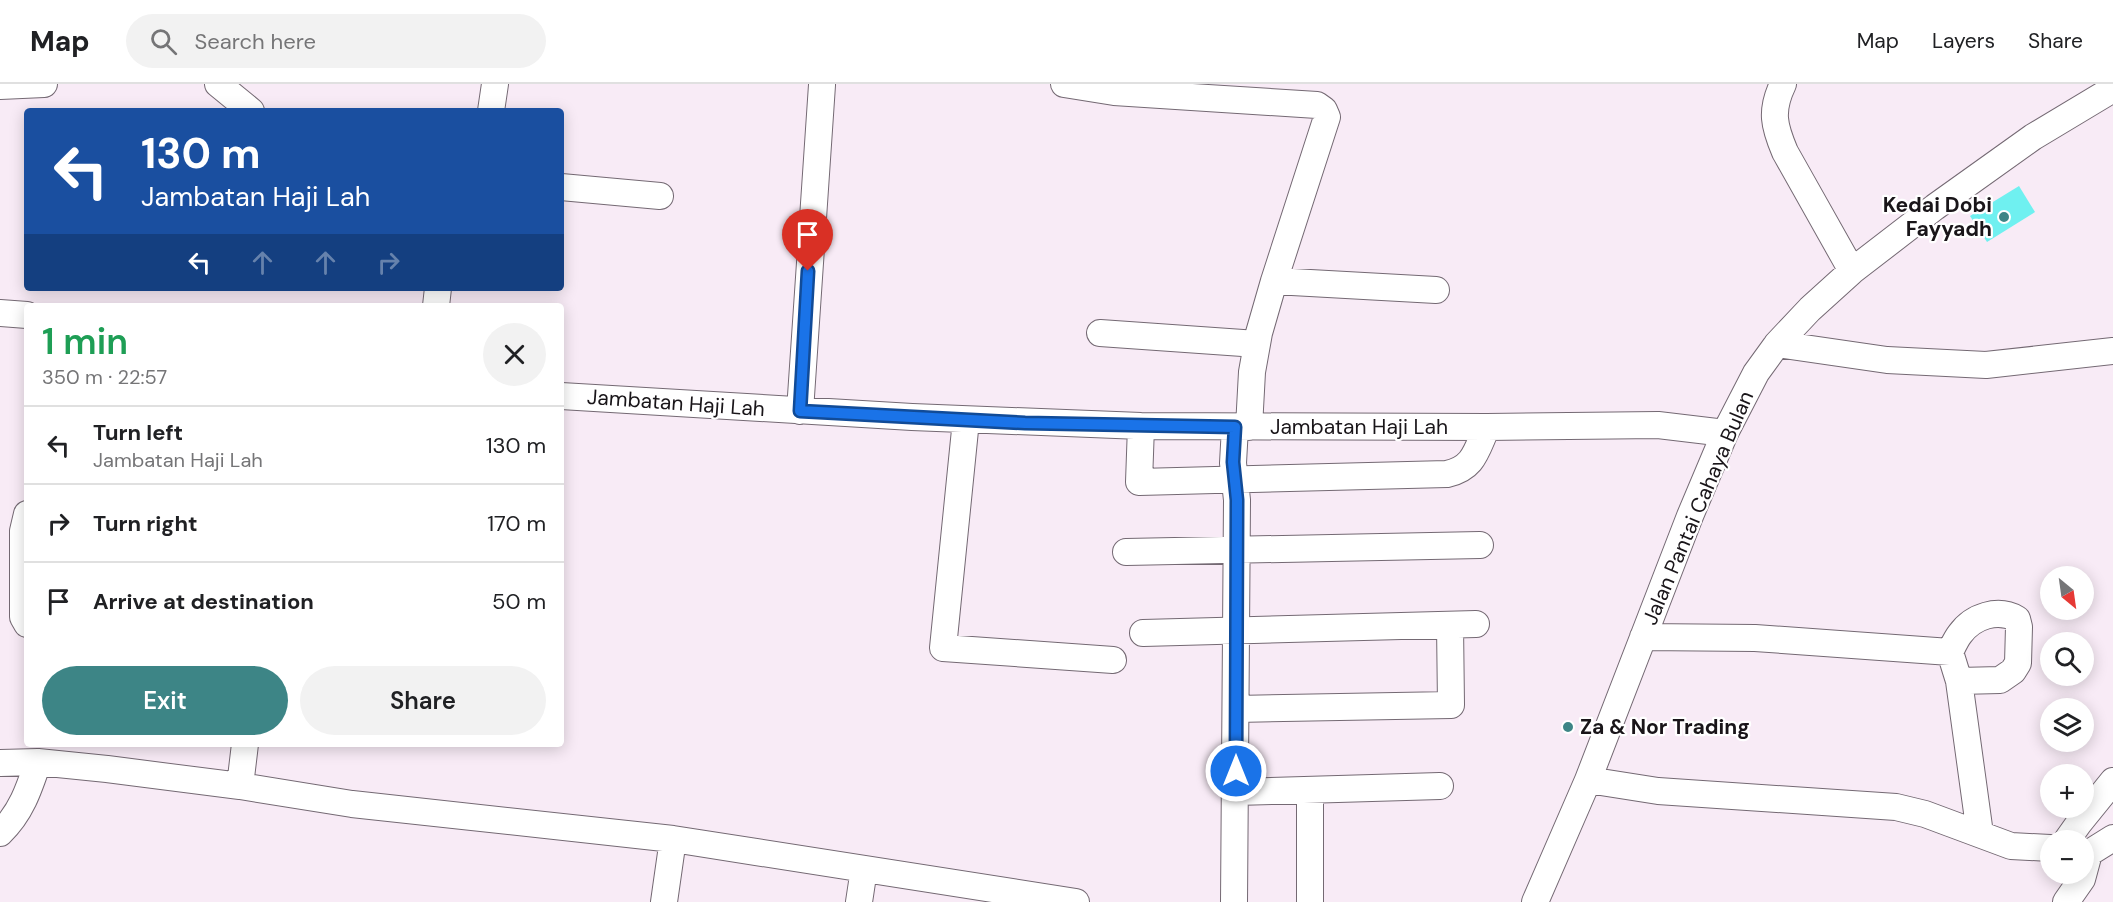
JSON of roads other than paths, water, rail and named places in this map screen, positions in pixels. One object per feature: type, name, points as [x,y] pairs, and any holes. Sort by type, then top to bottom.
[{"type":"street","points":[[0,86],[44,84]]},
{"type":"street","points":[[219,84],[247,108]]},
{"type":"street","points":[[491,108],[495,84]]},
{"type":"street","points":[[1064,84],[1114,92],[1317,105],[1324,110],[1327,117],[1274,281],[1257,344],[1235,480],[1237,630],[1234,902]]},
{"type":"street","points":[[1783,84],[1775,104],[1774,118],[1785,152],[1852,271]]},
{"type":"street","points":[[800,411],[822,85]]},
{"type":"street","name":"Jalan Pantai Cahaya Bulan","points":[[1535,902],[1588,780],[1689,516],[1725,433],[1756,373],[1777,344],[1810,309],[1852,271],[2024,143],[2113,88]]},
{"type":"street","points":[[564,187],[660,196]]},
{"type":"street","points":[[1274,281],[1436,290]]},
{"type":"street","points":[[0,313],[24,315]]},
{"type":"street","points":[[1101,333],[1257,344]]},
{"type":"street","points":[[1777,344],[1887,360],[1986,365],[2113,351]]},
{"type":"street","name":"Jambatan Haji Lah","points":[[564,396],[966,420],[1140,426],[1487,428],[1658,424],[1725,433]]},
{"type":"street","points":[[966,420],[944,648],[1113,660]]},
{"type":"street","points":[[1140,426],[1129,482],[1447,474],[1459,472],[1469,464],[1487,428]]},
{"type":"street","points":[[24,527],[24,619]]},
{"type":"street","points":[[1126,552],[1480,545]]},
{"type":"street","points":[[1959,681],[2000,680],[2013,671],[2018,663],[2019,627],[2016,619],[2007,614],[1997,613],[1978,619],[1960,633],[1950,652],[1959,681],[1980,834]]},
{"type":"street","points":[[1143,633],[1476,624]]},
{"type":"street","points":[[1236,708],[1451,705],[1450,625]]},
{"type":"street","points":[[1643,637],[1755,638],[1950,652]]},
{"type":"street","points":[[240,786],[245,747]]},
{"type":"street","points":[[0,833],[12,822],[23,804],[38,762]]},
{"type":"street","points":[[0,763],[38,762],[240,786],[351,804],[673,840],[1076,902]]},
{"type":"street","points":[[1588,780],[1658,791],[1896,807],[1925,813],[2011,846],[2040,847]]},
{"type":"street","points":[[2074,830],[2113,781]]},
{"type":"street","points":[[1236,792],[1440,786]]},
{"type":"street","points":[[1310,790],[1310,902]]},
{"type":"street","points":[[2094,849],[2113,838]]},
{"type":"street","points":[[664,902],[673,840]]},
{"type":"street","points":[[2094,856],[2113,863]]},
{"type":"street","points":[[859,902],[864,869]]},
{"type":"street","points":[[2066,902],[2079,884]]},
{"type":"place","name":"Kedai Dobi Fayyadh","points":[[2004,217]]},
{"type":"place","name":"Za & Nor Trading","points":[[1568,727]]}]
